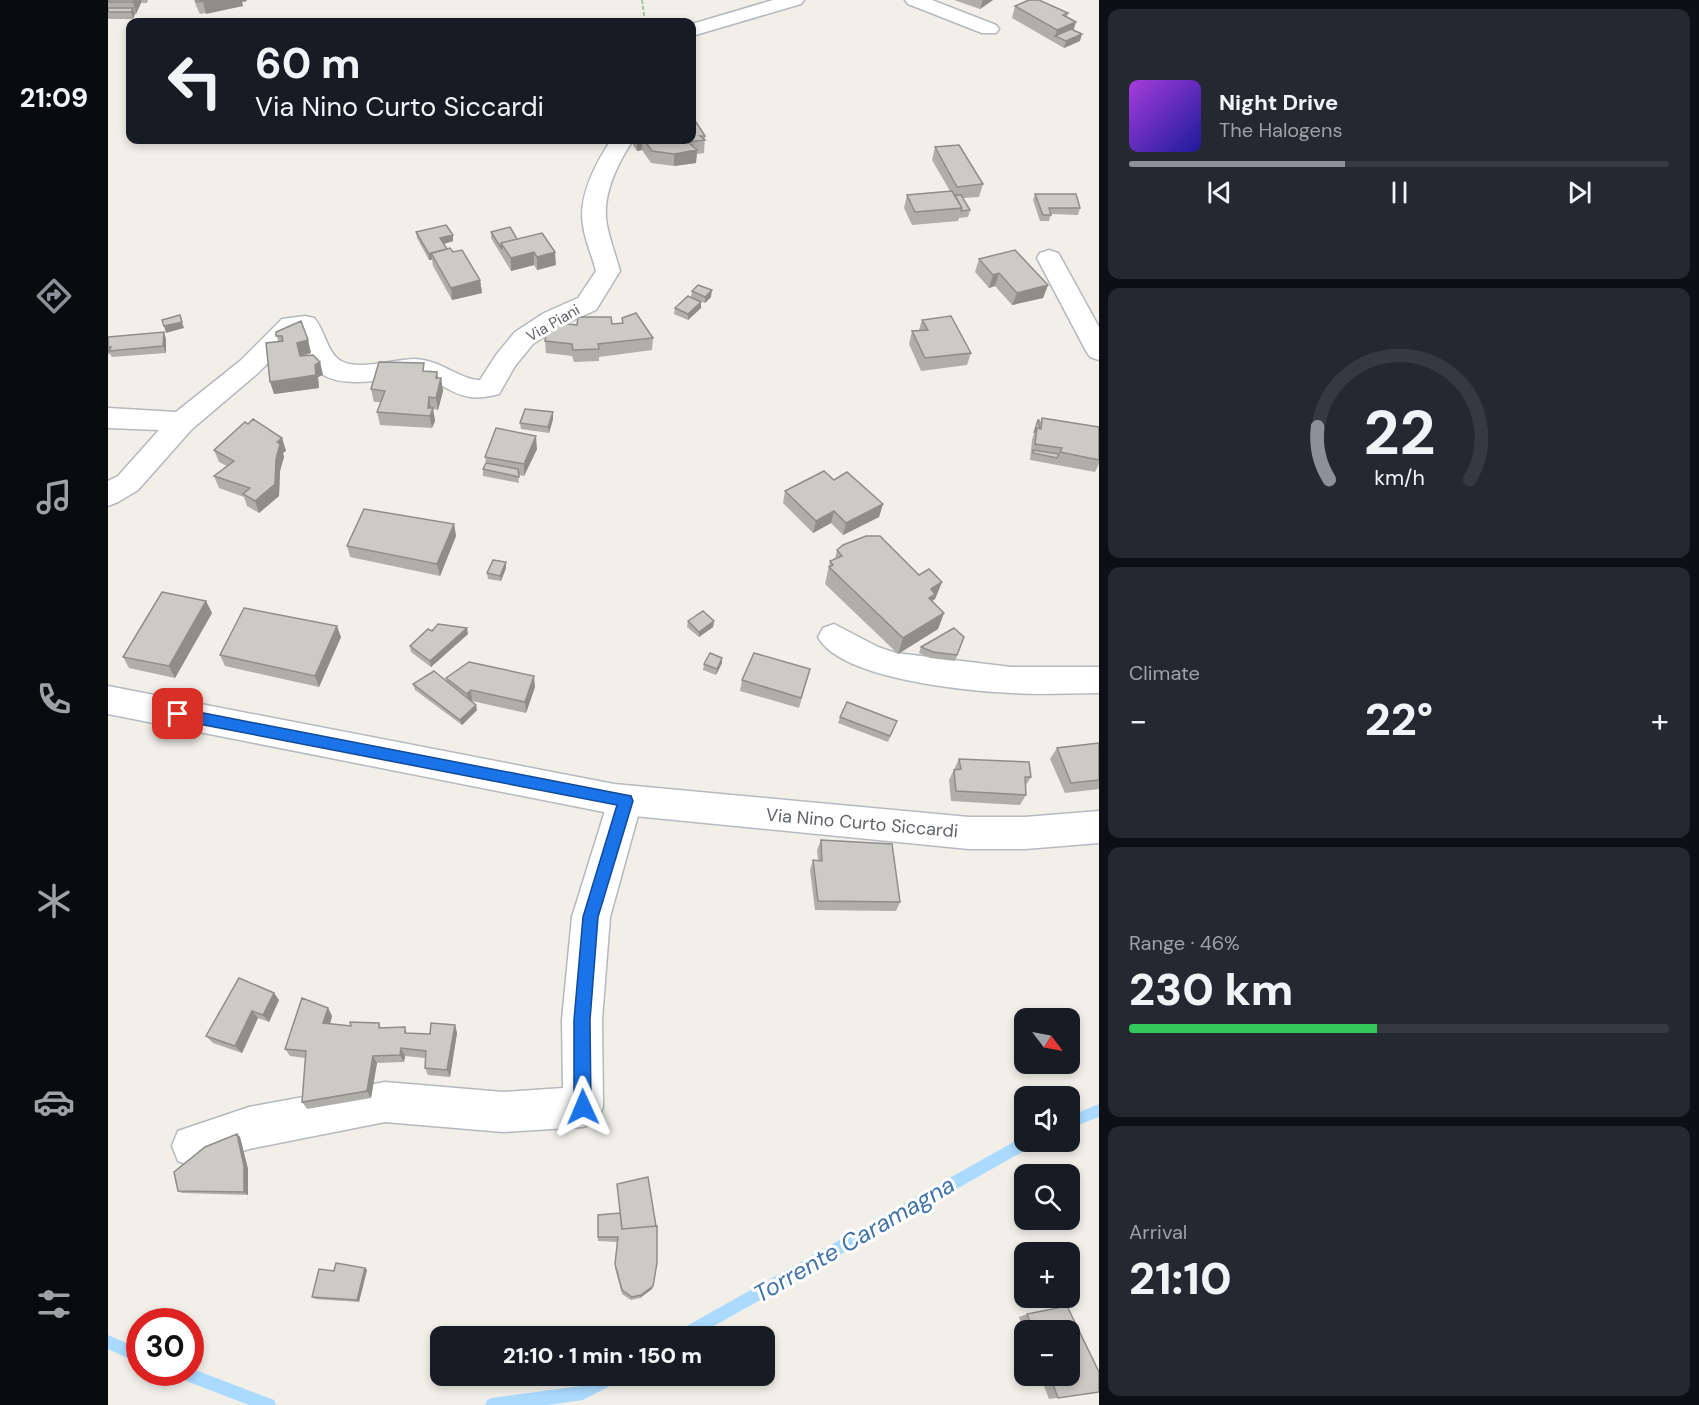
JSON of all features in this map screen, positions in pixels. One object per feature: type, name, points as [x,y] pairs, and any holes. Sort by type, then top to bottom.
[{"type":"street","points":[[696,29],[794,0]]},
{"type":"street","points":[[915,0],[989,29]]},
{"type":"street","name":"Via Piani","points":[[108,495],[128,483],[182,422],[249,367],[291,325],[304,324],[310,329],[324,362],[343,372],[428,370],[465,389],[489,388],[505,361],[524,338],[553,320],[587,304],[608,271],[594,222],[597,200],[606,169],[620,144]]},
{"type":"street","points":[[1049,258],[1092,322],[1099,351]]},
{"type":"street","points":[[108,418],[182,422]]},
{"type":"street","points":[[834,637],[867,656],[897,666],[1011,680],[1099,680]]},
{"type":"street","name":"Via Nino Curto Siccardi","points":[[108,700],[626,801],[969,833],[1025,833],[1099,827]]},
{"type":"street","points":[[193,1146],[249,1128],[385,1101],[502,1112],[583,1107],[582,1020],[591,917],[626,801]]},
{"type":"path","points":[[642,0],[644,18]]},
{"type":"building","points":[[108,0],[134,0],[133,2],[108,2]]},
{"type":"building","points":[[1029,0],[1039,0],[1068,13],[1063,15],[1076,22],[1057,30],[1015,6]]},
{"type":"building","points":[[108,8],[133,8],[131,12],[108,12]]},
{"type":"building","points":[[1071,29],[1082,34],[1066,41],[1055,36]]},
{"type":"building","points":[[696,122],[705,136],[700,136],[705,140],[696,141]]},
{"type":"building","points":[[647,144],[690,144],[697,150],[674,154],[652,151]]},
{"type":"building","points":[[959,145],[983,184],[957,187],[935,147]]},
{"type":"building","points":[[952,191],[962,208],[915,212],[907,195]]},
{"type":"building","points":[[1035,194],[1076,194],[1080,208],[1049,208],[1051,215],[1043,215]]},
{"type":"building","points":[[955,195],[961,195],[970,210],[961,211],[962,208]]},
{"type":"building","points":[[446,225],[453,235],[440,238],[447,249],[429,254],[416,232]]},
{"type":"building","points":[[510,227],[517,239],[501,243],[502,249],[491,232]]},
{"type":"building","points":[[542,233],[555,252],[537,257],[534,252],[511,258],[501,243]]},
{"type":"building","points":[[450,248],[453,252],[462,250],[480,280],[451,288],[431,253]]},
{"type":"building","points":[[1015,250],[1048,285],[1017,293],[999,273],[993,275],[979,259]]},
{"type":"building","points":[[698,285],[712,290],[705,297],[692,291]]},
{"type":"building","points":[[688,296],[701,302],[688,314],[675,308]]},
{"type":"building","points":[[636,313],[653,338],[598,344],[599,349],[573,350],[572,344],[545,341],[548,322],[577,325],[578,317],[611,317],[612,324],[623,323],[622,318]]},
{"type":"building","points":[[180,315],[182,322],[164,326],[162,320]]},
{"type":"building","points":[[951,316],[971,353],[925,358],[912,331],[928,330],[922,320]]},
{"type":"building","points":[[301,321],[308,340],[297,343],[300,356],[313,355],[320,362],[315,365],[316,375],[270,382],[266,343],[283,341],[282,336],[276,336],[276,332]]},
{"type":"building","points":[[164,332],[163,346],[109,351],[111,347],[108,347],[108,337]]},
{"type":"building","points":[[379,362],[424,363],[423,371],[437,372],[436,378],[441,378],[436,398],[429,397],[428,408],[433,408],[430,416],[377,412],[385,391],[371,389]]},
{"type":"building","points":[[525,409],[553,412],[548,427],[520,423]]},
{"type":"building","points":[[1042,418],[1099,427],[1099,460],[1060,452],[1062,448],[1035,444],[1037,428],[1041,429]]},
{"type":"building","points":[[253,419],[282,438],[277,442],[280,444],[276,459],[275,484],[255,501],[243,494],[250,488],[214,476],[234,461],[214,450],[245,422],[248,424]]},
{"type":"building","points":[[496,428],[536,436],[524,464],[485,457]]},
{"type":"building","points":[[1033,450],[1059,454],[1057,458],[1033,453]]},
{"type":"building","points":[[486,463],[518,469],[519,477],[483,469]]},
{"type":"building","points":[[824,471],[834,480],[847,472],[883,504],[846,523],[834,511],[816,521],[785,491]]},
{"type":"building","points":[[364,509],[454,524],[437,564],[347,546]]},
{"type":"building","points":[[866,536],[880,536],[919,575],[929,569],[942,582],[931,589],[935,594],[929,598],[944,613],[903,638],[829,567],[833,565],[830,561],[842,556],[837,550],[843,545]]},
{"type":"building","points":[[493,560],[506,562],[500,576],[487,573]]},
{"type":"building","points":[[162,592],[206,601],[169,666],[123,657]]},
{"type":"building","points":[[244,608],[337,626],[315,676],[220,655]]},
{"type":"building","points":[[703,611],[714,621],[699,632],[688,621]]},
{"type":"building","points":[[438,624],[467,628],[430,661],[410,646],[428,629],[432,631]]},
{"type":"building","points":[[954,628],[964,637],[957,655],[933,652],[921,647]]},
{"type":"building","points":[[710,653],[722,658],[717,669],[704,664]]},
{"type":"building","points":[[754,653],[810,669],[801,698],[742,680]]},
{"type":"building","points":[[469,662],[534,676],[525,702],[471,690],[467,694],[446,678]]},
{"type":"building","points":[[434,671],[476,705],[460,720],[413,684]]},
{"type":"building","points":[[847,702],[897,721],[890,736],[840,717]]},
{"type":"building","points":[[1099,743],[1099,780],[1071,783],[1057,748]]},
{"type":"building","points":[[959,759],[1029,762],[1031,777],[1025,777],[1026,795],[956,791],[954,770],[961,769]]},
{"type":"building","points":[[821,840],[892,844],[900,902],[818,901],[813,860],[822,861]]},
{"type":"building","points":[[239,978],[274,993],[263,1015],[252,1011],[235,1046],[206,1036]]},
{"type":"building","points":[[302,998],[328,1008],[323,1023],[351,1026],[350,1022],[379,1023],[379,1028],[405,1027],[405,1033],[430,1034],[431,1023],[455,1025],[447,1070],[425,1068],[426,1051],[401,1048],[400,1055],[373,1056],[367,1091],[302,1102],[306,1051],[285,1049]]},
{"type":"building","points":[[237,1134],[244,1166],[244,1192],[178,1191],[174,1172],[205,1147]]},
{"type":"building","points":[[648,1177],[656,1226],[622,1229],[617,1184]]},
{"type":"building","points":[[620,1213],[622,1229],[657,1226],[657,1263],[653,1286],[641,1295],[632,1297],[622,1290],[615,1264],[618,1237],[598,1237],[598,1215]]},
{"type":"building","points":[[336,1263],[365,1268],[357,1300],[312,1297],[319,1269],[334,1271]]},
{"type":"building","points":[[1068,1308],[1074,1320],[1029,1320],[1027,1314]]},
{"type":"building","points":[[1080,1333],[1099,1372],[1099,1392],[1058,1398],[1054,1386],[1080,1386]]},
{"type":"waterway","name":"Torrente Caramagna","points":[[1080,1118],[1099,1110]]},
{"type":"waterway","name":"Torrente Caramagna","points":[[701,1326],[1014,1149]]},
{"type":"waterway","name":"Torrente Caramagna","points":[[108,1342],[126,1350]]},
{"type":"waterway","name":"Torrente Caramagna","points":[[204,1381],[269,1405]]},
{"type":"waterway","name":"Torrente Caramagna","points":[[492,1405],[583,1393],[596,1386]]},
{"type":"route","points":[[178,714],[626,801],[591,917],[582,1020],[583,1107]]}]
